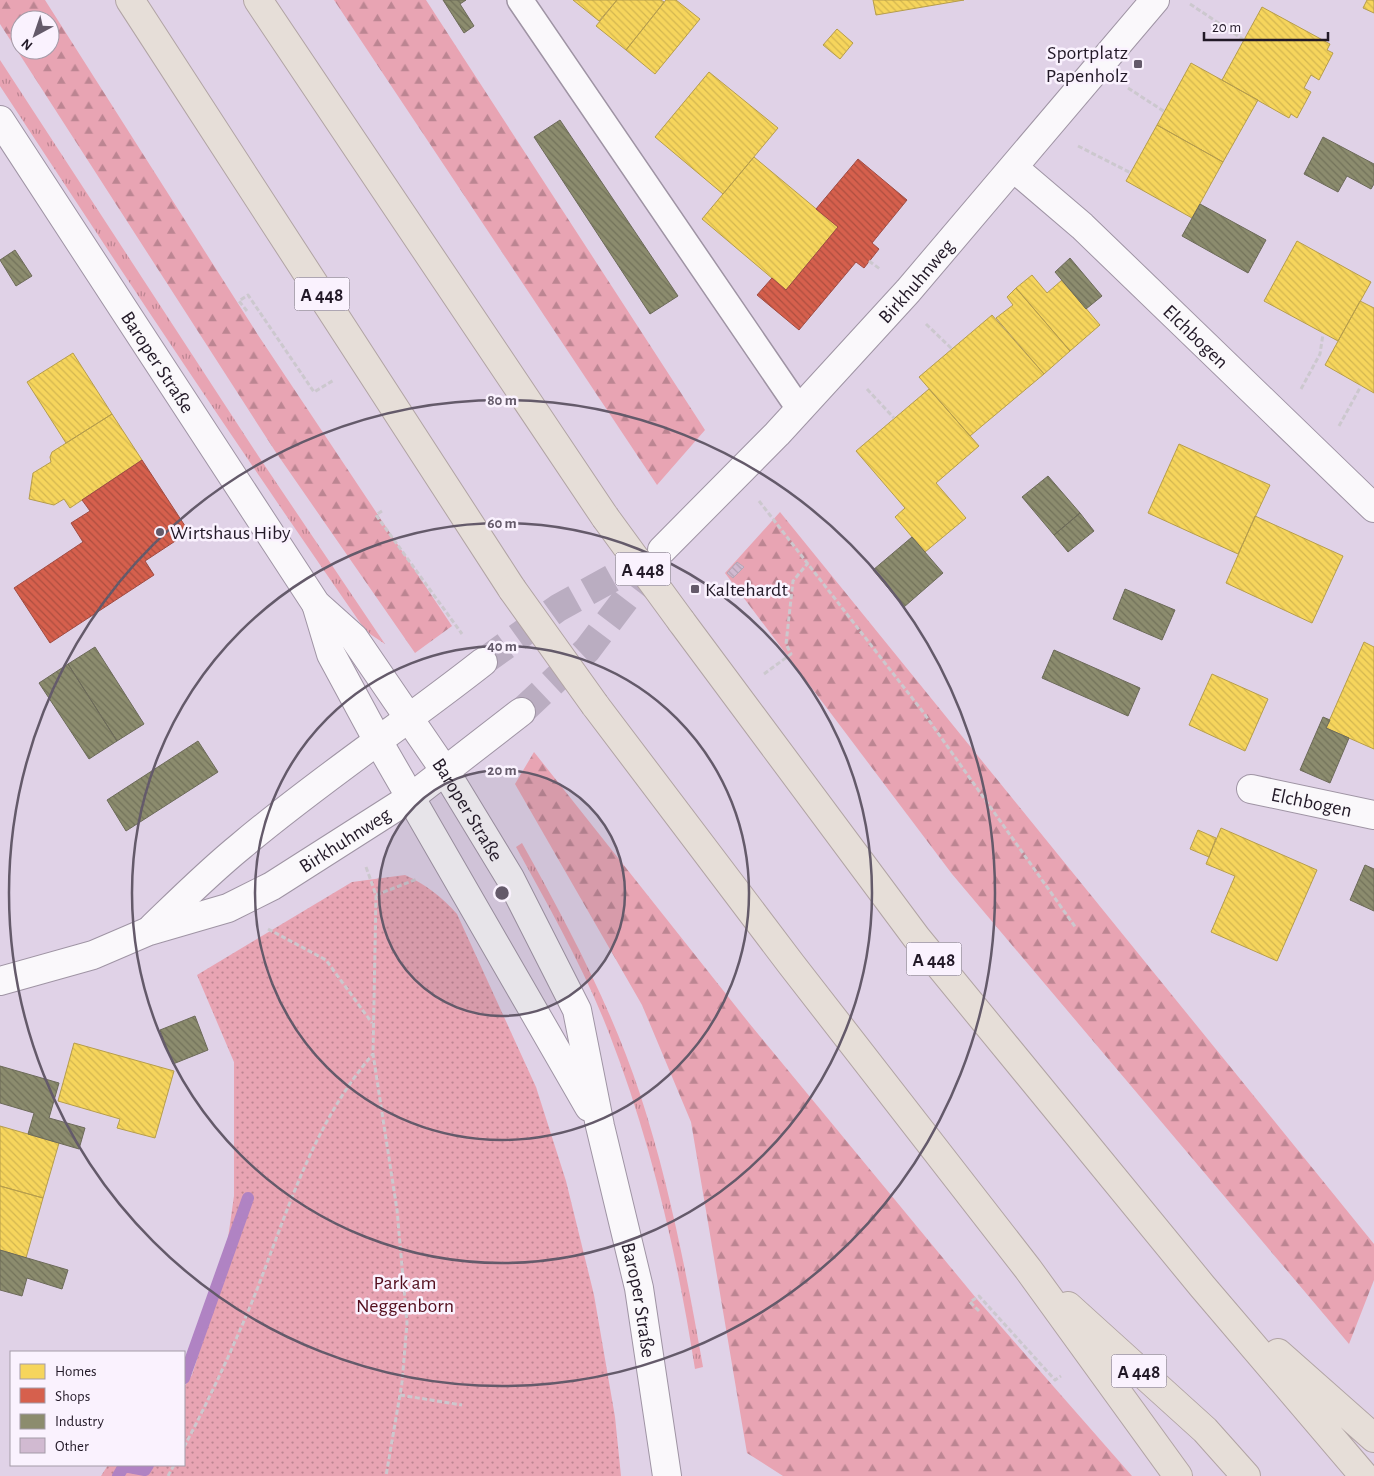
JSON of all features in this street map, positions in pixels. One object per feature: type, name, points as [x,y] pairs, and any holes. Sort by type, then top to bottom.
[{"type":"highway","name":"A 448","points":[[130,0],[512,589],[595,705],[797,972],[1028,1270],[1205,1430],[1246,1476]]},
{"type":"highway","name":"A 448","points":[[258,0],[605,517],[916,937],[1202,1286],[1364,1476]]},
{"type":"highway","points":[[1028,1270],[1178,1476]]},
{"type":"highway","points":[[1202,1286],[1374,1438]]},
{"type":"street","name":"Birkhuhnweg","points":[[662,550],[800,410],[908,291],[1155,0]]},
{"type":"street","name":"Baroper Straße","points":[[0,120],[316,604],[354,638],[444,771],[510,878],[577,1010],[600,1126],[639,1288],[667,1476]]},
{"type":"street","name":"Elchbogen","points":[[1014,168],[1082,226],[1374,508]]},
{"type":"street","name":"Baroper Straße","points":[[316,604],[332,654],[378,741],[600,1126]]},
{"type":"street","name":"Birkhuhnweg","points":[[149,931],[203,878],[242,845],[320,783],[483,662]]},
{"type":"street","name":"Birkhuhnweg","points":[[0,981],[93,955],[149,931],[228,908],[272,886],[410,798],[521,712]]},
{"type":"street","name":"Elchbogen","points":[[1251,789],[1374,815]]},
{"type":"lane","points":[[520,0],[800,410]]},
{"type":"path","points":[[1183,0],[1244,40]]},
{"type":"path","points":[[1098,69],[1164,112]]},
{"type":"path","points":[[1046,129],[1131,173]]},
{"type":"path","points":[[247,311],[240,301],[248,295],[314,392],[364,361]]},
{"type":"path","points":[[1284,420],[1320,354],[1323,334]]},
{"type":"path","points":[[1322,457],[1361,386]]},
{"type":"path","points":[[737,475],[923,712],[1076,928]]},
{"type":"path","points":[[382,511],[376,515],[455,624]]},
{"type":"path","points":[[789,651],[786,644],[793,581],[808,564]]},
{"type":"path","points":[[386,1476],[400,1394],[407,1323],[397,1210],[373,1054],[372,1023],[376,895],[451,866]]},
{"type":"path","points":[[228,908],[326,960],[372,1023]]},
{"type":"path","points":[[185,1445],[210,1397],[244,1319],[287,1208],[329,1115],[354,1076],[373,1054]]},
{"type":"path","points":[[979,1312],[970,1302],[979,1296],[1055,1380],[1089,1355]]},
{"type":"path","points":[[400,1394],[462,1404]]},
{"type":"green space","points":[[0,0],[45,0],[51,10],[10,10],[10,40],[0,24]]},
{"type":"green space","points":[[334,0],[426,0],[705,430],[657,485]]},
{"type":"green space","points":[[60,24],[258,335],[452,626],[415,653],[275,451],[23,60],[60,60]]},
{"type":"green space","points":[[0,60],[259,457],[385,644],[370,634],[361,624],[223,423],[0,86]]},
{"type":"green space","points":[[780,512],[1374,1244],[1374,1280],[1349,1344],[952,874],[725,573]]},
{"type":"green space","points":[[534,752],[749,1023],[976,1298],[1132,1476],[783,1476],[747,1453],[691,1122],[642,1005],[515,784]]},
{"type":"green space","points":[[522,843],[602,997],[640,1094],[660,1161],[676,1229],[703,1367],[695,1369],[680,1283],[661,1198],[638,1115],[624,1074],[589,985],[566,938],[516,847]]},
{"type":"green space","name":"Park am Neggenborn","points":[[405,875],[433,892],[457,914],[536,1087],[566,1181],[594,1295],[615,1417],[621,1476],[101,1476],[107,1466],[185,1466],[185,1386],[192,1375],[222,1280],[234,1196],[234,1062],[197,975],[352,882]]},
{"type":"building: Homes","points":[[573,0],[617,0],[599,21]]},
{"type":"building: Homes","points":[[617,0],[661,0],[664,2],[626,50],[596,26]]},
{"type":"building: Homes","points":[[666,0],[676,0],[700,19],[655,74],[626,50]]},
{"type":"building: Homes","points":[[873,0],[964,0],[876,15]]},
{"type":"building: Homes","points":[[1367,0],[1374,0],[1374,13],[1363,8]]},
{"type":"building: Homes","points":[[1262,7],[1330,44],[1327,50],[1333,53],[1319,80],[1311,75],[1304,88],[1311,92],[1297,118],[1291,114],[1289,118],[1222,80]]},
{"type":"building: Homes","points":[[837,29],[853,43],[840,59],[823,45]]},
{"type":"building: Homes","points":[[1191,63],[1258,100],[1223,162],[1157,125]]},
{"type":"building: Homes","points":[[709,72],[778,128],[723,194],[655,137]]},
{"type":"building: Homes","points":[[1157,125],[1223,162],[1192,218],[1126,181]]},
{"type":"building: Homes","points":[[754,157],[838,227],[786,290],[702,219]]},
{"type":"building: Homes","points":[[1297,241],[1371,282],[1338,341],[1264,301]]},
{"type":"building: Homes","points":[[1032,275],[1047,293],[1062,280],[1100,325],[1070,351],[1016,288]]},
{"type":"building: Homes","points":[[1016,288],[1070,351],[1044,374],[996,318],[1013,305],[1007,297]]},
{"type":"building: Homes","points":[[1360,301],[1374,308],[1374,393],[1325,365]]},
{"type":"building: Homes","points":[[992,315],[1044,374],[970,436],[919,377]]},
{"type":"building: Homes","points":[[73,353],[112,414],[66,443],[27,382]]},
{"type":"building: Homes","points":[[929,389],[979,446],[936,483],[966,518],[925,552],[895,517],[905,508],[856,451]]},
{"type":"building: Homes","points":[[112,414],[142,460],[70,508],[64,499],[54,505],[29,499],[33,473],[51,462],[52,452]]},
{"type":"building: Homes","points":[[1179,444],[1270,485],[1238,554],[1148,513]]},
{"type":"building: Homes","points":[[1255,516],[1343,556],[1312,623],[1226,583]]},
{"type":"building: Homes","points":[[1364,642],[1374,647],[1374,749],[1326,728]]},
{"type":"building: Homes","points":[[1212,674],[1268,699],[1245,751],[1189,725]]},
{"type":"building: Homes","points":[[1221,828],[1317,870],[1277,961],[1211,932],[1235,876],[1206,864]]},
{"type":"building: Homes","points":[[1198,830],[1216,838],[1209,857],[1190,849]]},
{"type":"building: Homes","points":[[74,1043],[174,1071],[155,1138],[117,1128],[120,1119],[58,1101]]},
{"type":"building: Homes","points":[[0,1126],[59,1143],[43,1198],[0,1186]]},
{"type":"building: Homes","points":[[0,1186],[43,1198],[26,1258],[0,1250]]},
{"type":"building: Shops","points":[[858,159],[907,200],[872,243],[879,249],[864,268],[856,262],[799,330],[757,295],[772,278],[786,290],[838,227],[816,209]]},
{"type":"building: Shops","points":[[142,460],[189,532],[145,561],[154,575],[50,643],[14,588],[83,542],[71,523],[90,511],[82,500]]},
{"type":"building: Industry","points":[[443,0],[466,0],[460,4],[474,26],[464,33]]},
{"type":"building: Industry","points":[[560,120],[678,296],[650,314],[534,137]]},
{"type":"building: Industry","points":[[1323,137],[1374,164],[1374,184],[1371,189],[1347,176],[1338,192],[1304,174]]},
{"type":"building: Industry","points":[[1200,204],[1266,240],[1248,273],[1182,236]]},
{"type":"building: Industry","points":[[15,250],[32,276],[16,286],[0,260]]},
{"type":"building: Industry","points":[[1070,258],[1102,296],[1086,309],[1055,272]]},
{"type":"building: Industry","points":[[1048,476],[1080,513],[1054,535],[1022,497]]},
{"type":"building: Industry","points":[[1080,513],[1094,531],[1068,552],[1054,535]]},
{"type":"building: Industry","points":[[912,537],[943,573],[904,607],[873,570]]},
{"type":"building: Industry","points":[[1125,589],[1175,610],[1162,640],[1113,619]]},
{"type":"building: Industry","points":[[95,647],[144,724],[117,741],[68,664]]},
{"type":"building: Industry","points":[[1054,650],[1140,688],[1128,716],[1042,678]]},
{"type":"building: Industry","points":[[68,664],[117,741],[89,759],[39,683]]},
{"type":"building: Industry","points":[[1323,717],[1330,720],[1326,728],[1349,738],[1330,783],[1300,770]]},
{"type":"building: Industry","points":[[198,741],[218,772],[126,831],[107,800]]},
{"type":"building: Industry","points":[[1365,865],[1374,869],[1374,911],[1350,900]]},
{"type":"building: Industry","points":[[195,1016],[208,1050],[173,1064],[160,1030]]},
{"type":"building: Industry","points":[[0,1066],[59,1083],[49,1118],[85,1128],[79,1149],[28,1134],[34,1113],[0,1103]]},
{"type":"building: Industry","points":[[0,1250],[68,1270],[62,1289],[27,1278],[22,1296],[0,1290]]},
{"type":"building: Other","points":[[737,562],[744,567],[733,578],[727,573]]},
{"type":"waterway","points":[[185,1375],[248,1198]]},
{"type":"waterway","points":[[118,1476],[124,1466]]},
{"type":"waterway","points":[[124,1466],[145,1470],[147,1466]]},
{"type":"tunnel","points":[[521,712],[587,650],[659,555]]},
{"type":"tunnel","points":[[483,662],[558,608],[652,556]]},
{"type":"place","name":"Sportplatz Papenholz","points":[[1138,64]]},
{"type":"place","name":"Wirtshaus Hiby","points":[[160,532]]},
{"type":"place","name":"Kaltehardt","points":[[695,589]]}]
